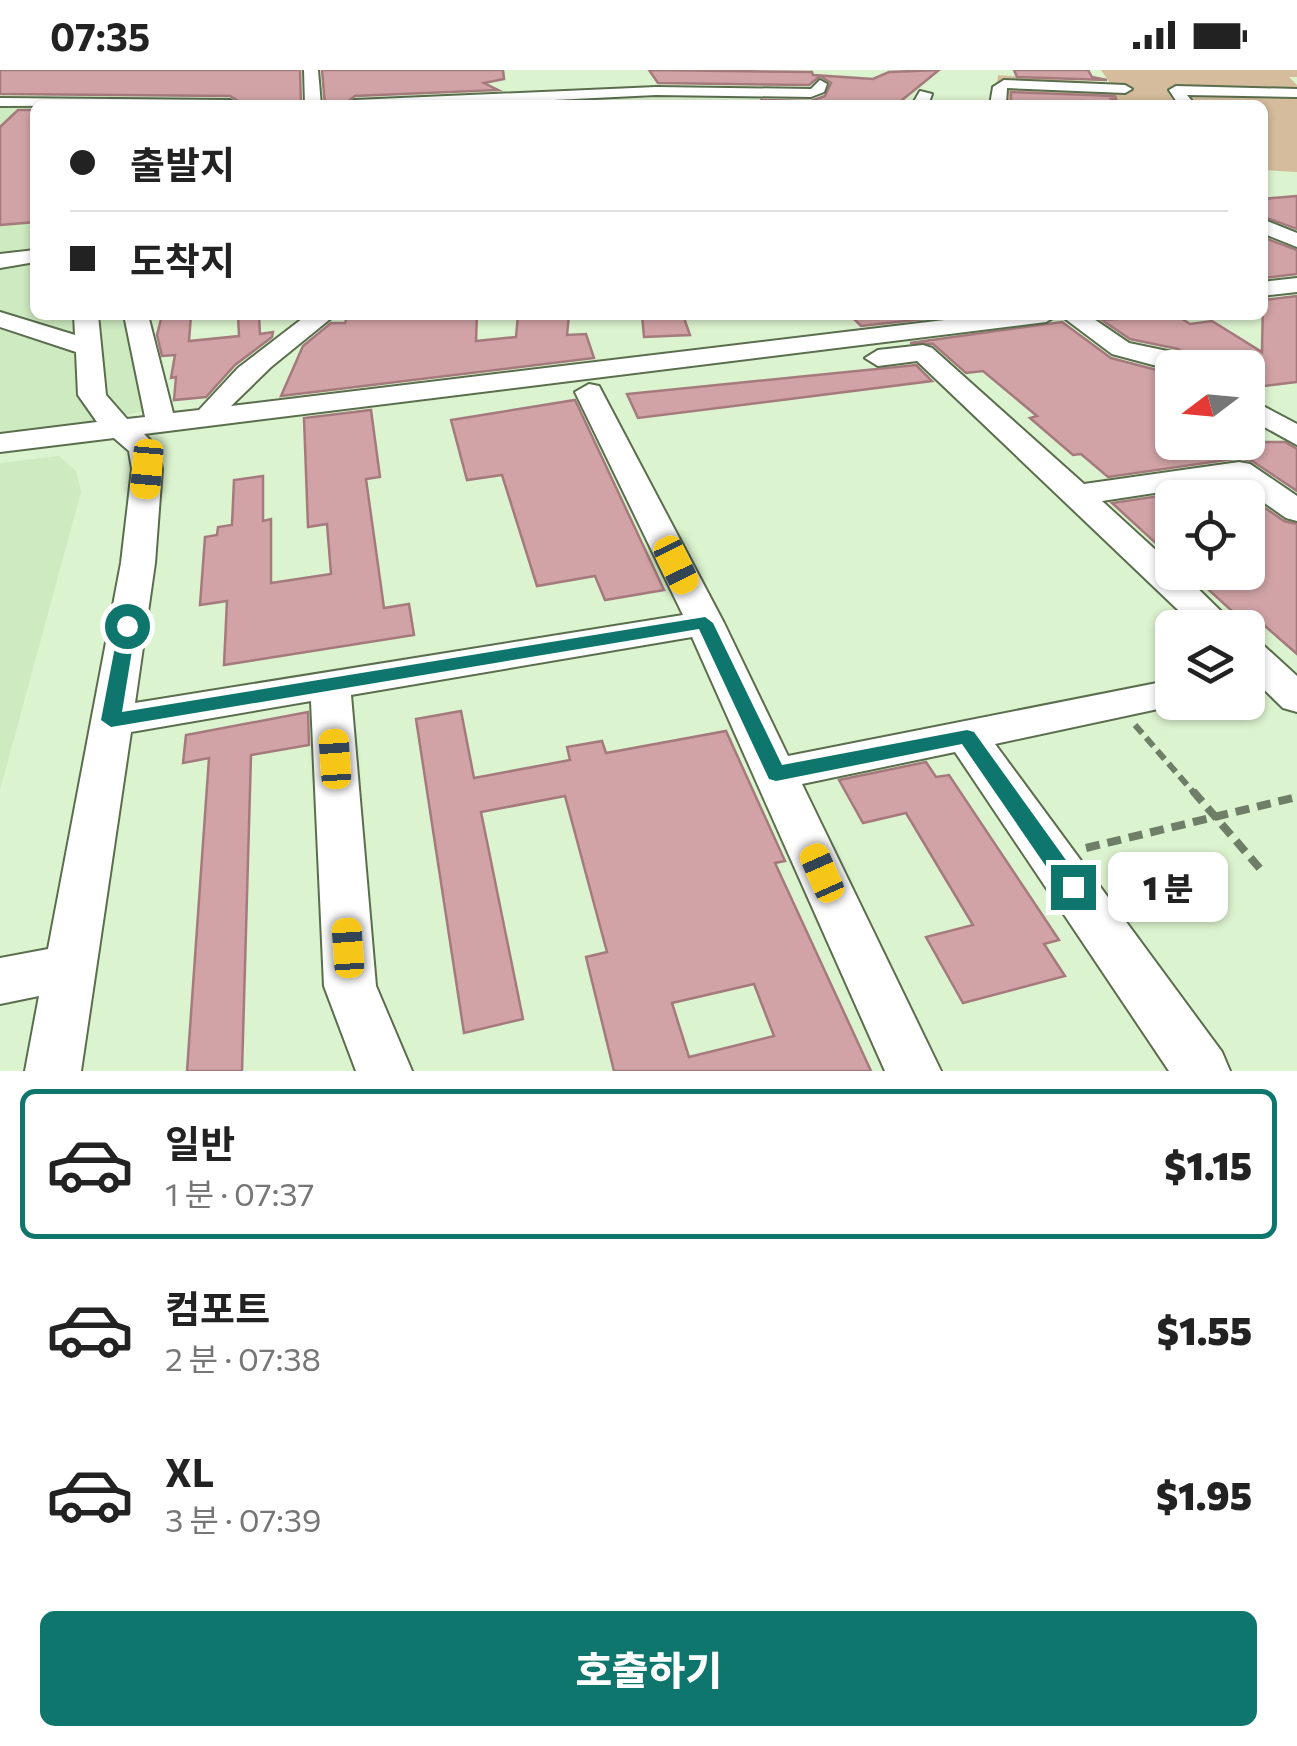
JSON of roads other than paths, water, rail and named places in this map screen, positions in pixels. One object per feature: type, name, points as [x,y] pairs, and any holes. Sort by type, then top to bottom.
[{"type":"street","points":[[310,70],[313,100]]},
{"type":"street","points":[[1002,70],[1085,75]]},
{"type":"street","points":[[999,100],[1004,84],[1129,93],[1107,70]]},
{"type":"street","points":[[1276,73],[1297,92]]},
{"type":"street","points":[[427,100],[643,85],[810,93],[817,92],[820,84]]},
{"type":"street","points":[[1183,100],[1176,90],[1297,92]]},
{"type":"street","points":[[0,102],[30,102]]},
{"type":"street","points":[[1268,226],[1297,224]]},
{"type":"street","points":[[1268,227],[1297,241]]},
{"type":"street","points":[[0,261],[30,257]]},
{"type":"street","points":[[1268,288],[1297,285]]},
{"type":"street","points":[[0,319],[87,347]]},
{"type":"street","points":[[86,320],[92,395],[105,414],[143,426]]},
{"type":"street","points":[[53,1071],[138,562],[147,469],[136,320]]},
{"type":"street","points":[[208,417],[227,390],[315,320]]},
{"type":"street","points":[[0,443],[970,320]]},
{"type":"street","points":[[1079,320],[1121,349],[1155,356]]},
{"type":"street","points":[[401,418],[923,353],[1201,610]]},
{"type":"street","points":[[589,392],[705,623],[912,1071]]},
{"type":"street","points":[[1265,416],[1297,436]]},
{"type":"street","points":[[1077,495],[1239,470],[1297,511]]},
{"type":"street","points":[[111,720],[705,623]]},
{"type":"street","points":[[330,684],[350,986],[384,1071]]},
{"type":"street","points":[[776,774],[1155,696]]},
{"type":"street","points":[[967,736],[1202,1071]]},
{"type":"street","points":[[0,981],[70,967]]}]
